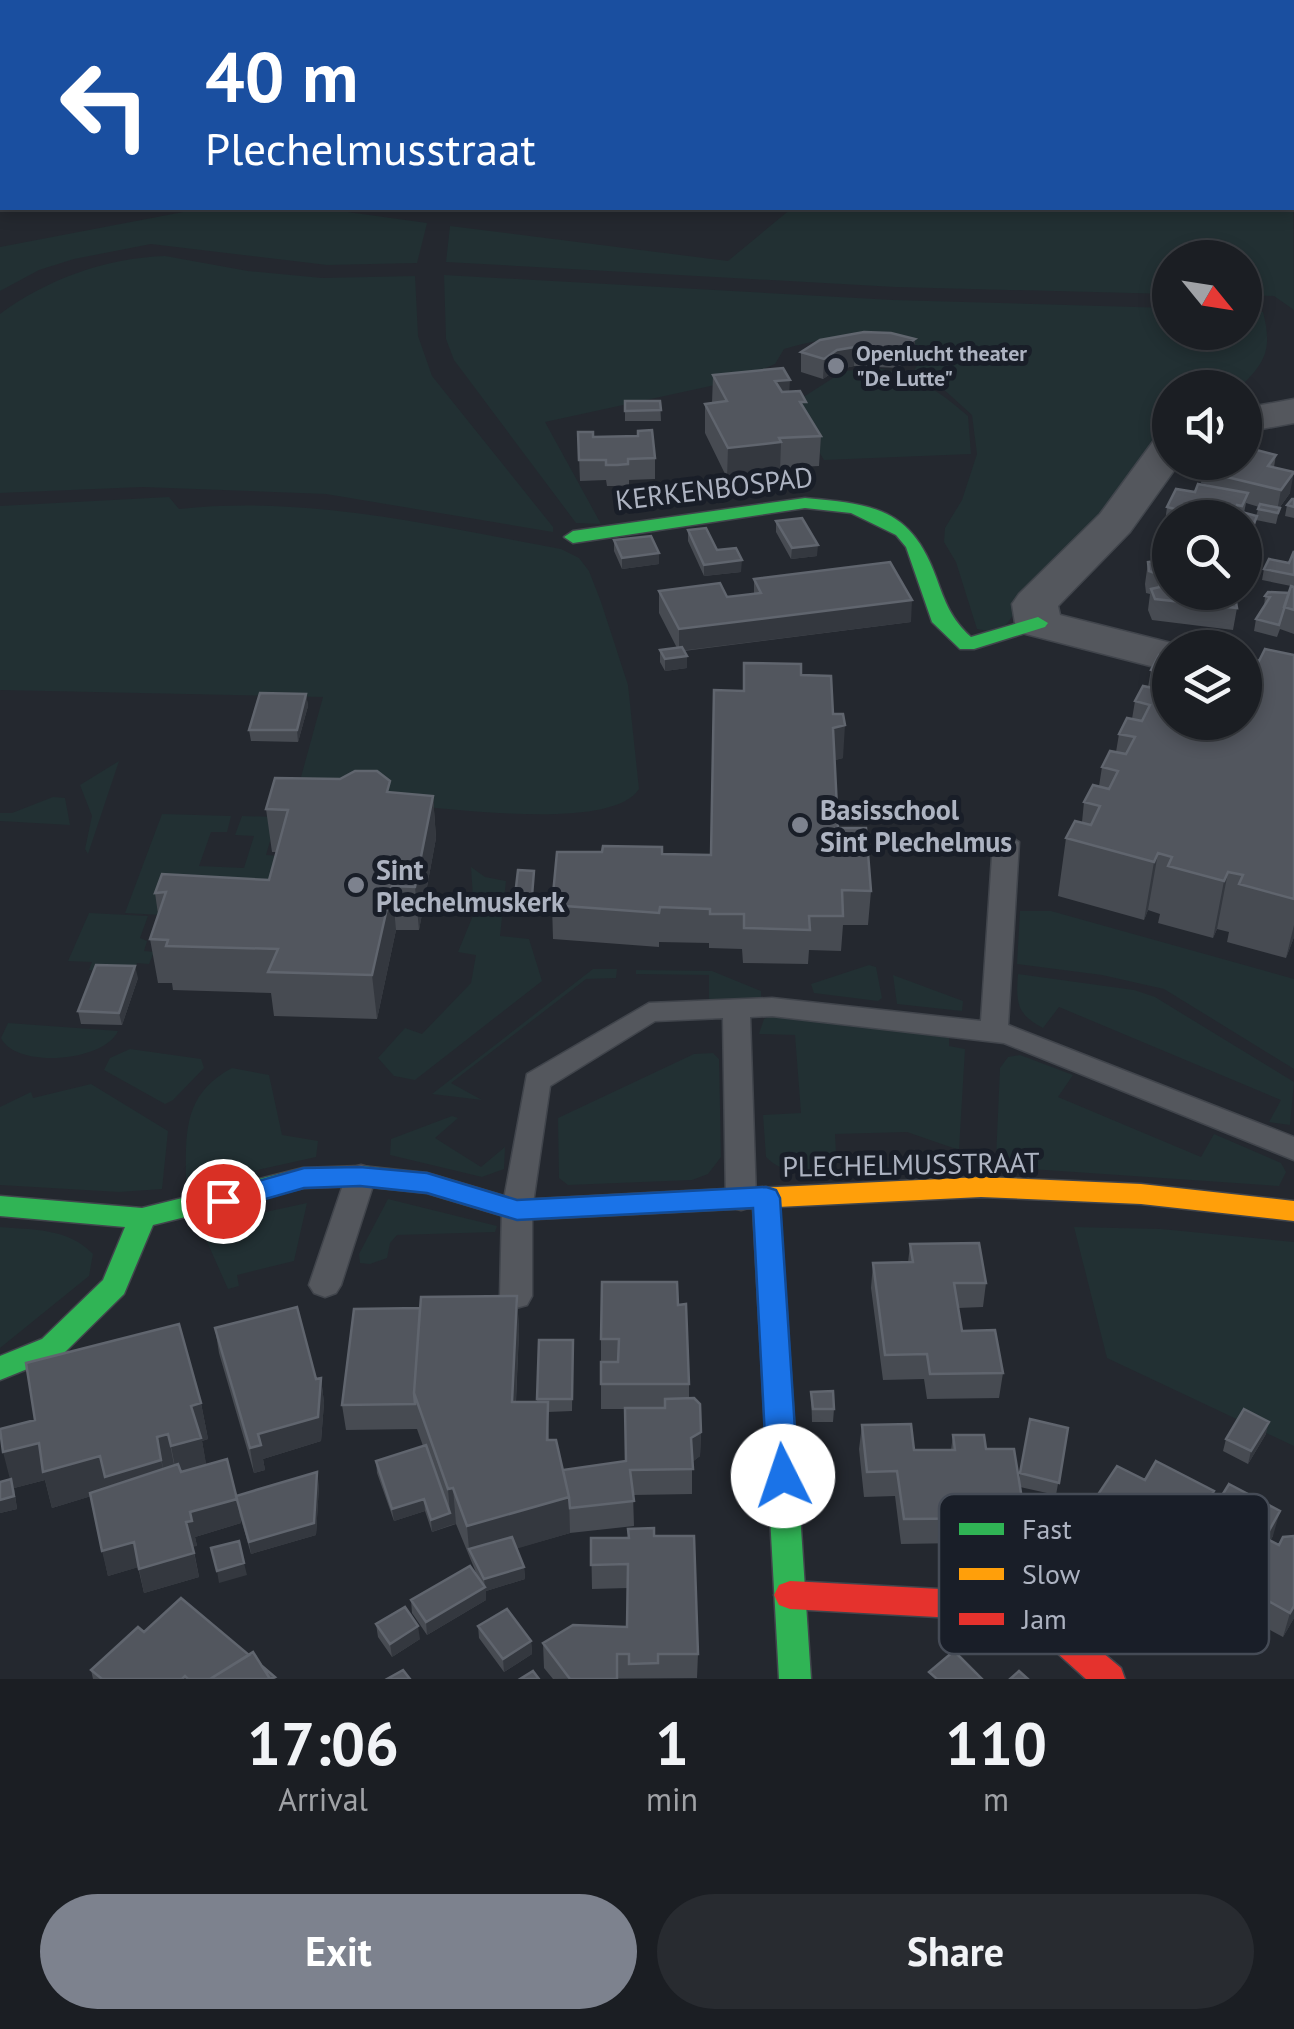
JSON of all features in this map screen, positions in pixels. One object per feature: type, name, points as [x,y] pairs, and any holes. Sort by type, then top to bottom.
[{"type":"street","points":[[1262,417],[1294,411]]},
{"type":"street","points":[[1152,472],[1114,522],[1035,604],[1038,623],[1152,652]]},
{"type":"street","name":"KERKENBOSPAD","points":[[573,537],[805,503],[855,508],[903,532],[914,546],[942,622],[967,646],[1038,623]]},
{"type":"street","name":"PLECHELMUSSTRAAT","points":[[0,1206],[142,1218],[304,1178],[360,1176],[427,1183],[517,1210],[980,1186],[1142,1194],[1294,1211]]},
{"type":"street","points":[[754,1198],[795,1679]]},
{"type":"street","points":[[0,1368],[52,1347],[114,1286],[142,1218]]},
{"type":"street","points":[[790,1596],[939,1603]]},
{"type":"street","points":[[1080,1654],[1109,1679]]},
{"type":"lane","points":[[994,1032],[1006,842]]},
{"type":"lane","points":[[516,1296],[517,1210],[537,1081],[648,1012],[772,1007],[994,1032],[1294,1149]]},
{"type":"lane","points":[[736,1009],[754,1198]]},
{"type":"lane","points":[[325,1285],[360,1176]]},
{"type":"shaded area","points":[[194,210],[333,210],[427,223],[417,263],[327,265],[151,244],[74,259],[39,270],[0,291],[0,247]]},
{"type":"shaded area","points":[[790,210],[1293,210],[1294,310],[1274,296],[1262,296],[1262,240],[1152,240],[1152,294],[895,287],[446,262],[450,226],[728,261]]},
{"type":"shaded area","points":[[165,256],[248,271],[322,278],[415,276],[418,336],[432,376],[553,527],[553,532],[326,494],[142,487],[0,493],[0,314],[37,290],[78,273],[121,261]]},
{"type":"shaded area","points":[[444,275],[893,300],[1152,307],[1152,350],[1262,350],[1262,312],[1267,345],[1255,370],[1152,370],[1152,464],[1025,599],[1000,633],[977,629],[956,562],[944,542],[945,528],[962,500],[977,454],[972,415],[940,386],[912,374],[922,357],[908,348],[874,338],[818,341],[784,349],[775,364],[738,380],[545,422],[601,524],[576,523],[454,360],[446,339]]},
{"type":"shaded area","points":[[876,368],[926,385],[968,416],[971,454],[824,460],[791,405],[844,371]]},
{"type":"shaded area","points":[[169,497],[179,509],[275,506],[371,515],[561,549],[579,558],[589,571],[601,602],[628,685],[639,789],[620,803],[589,811],[550,814],[355,801],[293,806],[323,697],[0,690],[0,506]]},
{"type":"shaded area","points":[[119,761],[88,854],[85,849],[92,816],[80,785]]},
{"type":"shaded area","points":[[53,797],[65,798],[70,825],[0,821],[0,813],[12,813]]},
{"type":"shaded area","points":[[162,814],[231,816],[227,832],[211,832],[199,866],[244,868],[254,836],[235,835],[242,816],[277,817],[266,855],[281,856],[267,901],[162,915],[125,913]]},
{"type":"shaded area","points":[[471,867],[485,877],[506,881],[500,936],[529,939],[542,981],[415,1080],[394,1076],[378,1058],[405,1028],[422,1034],[471,983],[476,955],[458,952],[474,913]]},
{"type":"shaded area","points":[[1020,911],[1051,911],[1294,979],[1294,1069],[1164,989],[1102,975],[1017,964]]},
{"type":"shaded area","points":[[89,913],[148,916],[140,938],[147,941],[144,951],[154,952],[149,964],[137,963],[133,973],[89,970],[92,962],[68,961]]},
{"type":"shaded area","points":[[869,965],[876,967],[882,998],[878,1001],[814,993],[811,984]]},
{"type":"shaded area","points":[[593,969],[617,969],[616,978],[586,979],[451,1083],[482,1100],[432,1094]]},
{"type":"shaded area","points":[[636,970],[712,971],[761,991],[761,1000],[709,999],[709,975],[636,974]]},
{"type":"shaded area","points":[[1018,974],[1134,990],[1155,997],[1294,1082],[1290,1125],[1269,1122],[1281,1100],[1059,1007],[1043,1028],[1027,1018],[1020,1006]]},
{"type":"shaded area","points":[[893,975],[963,1001],[962,1011],[897,1004]]},
{"type":"shaded area","points":[[776,1014],[949,1038],[949,1046],[965,1049],[959,1150],[907,1132],[835,1134],[836,1154],[814,1171],[777,1166],[766,1157],[763,1115],[801,1113],[795,1035],[759,1034],[764,1019]]},
{"type":"shaded area","points":[[8,1023],[118,1031],[96,1050],[41,1058],[10,1048],[1,1038]]},
{"type":"shaded area","points":[[130,1049],[201,1059],[204,1068],[165,1104],[104,1070],[110,1058]]},
{"type":"shaded area","points":[[713,1053],[719,1059],[721,1157],[708,1174],[692,1180],[568,1185],[559,1178],[558,1118],[694,1054]]},
{"type":"shaded area","points":[[1020,1055],[1073,1075],[1058,1097],[1201,1157],[1214,1134],[1281,1163],[1286,1172],[1279,1186],[1002,1167],[996,1159],[1000,1068],[1008,1057]]},
{"type":"shaded area","points":[[232,1068],[269,1075],[282,1135],[318,1141],[316,1157],[186,1186],[187,1134],[195,1104],[215,1079]]},
{"type":"shaded area","points":[[91,1084],[168,1131],[162,1189],[119,1192],[0,1185],[0,1107],[31,1092],[33,1098]]},
{"type":"shaded area","points":[[452,1116],[458,1118],[435,1138],[481,1167],[505,1147],[504,1169],[482,1177],[390,1155],[391,1139]]},
{"type":"shaded area","points":[[388,1199],[497,1226],[495,1232],[397,1235],[390,1243],[387,1258],[360,1263],[359,1254]]},
{"type":"shaded area","points":[[307,1203],[294,1261],[237,1275],[239,1286],[228,1289],[200,1226]]},
{"type":"shaded area","points":[[0,1227],[62,1235],[93,1254],[89,1276],[0,1348]]},
{"type":"shaded area","points":[[1074,1227],[1161,1229],[1294,1242],[1294,1446],[1107,1358]]},
{"type":"building","points":[[864,332],[915,339],[901,348],[837,350],[824,359],[801,352],[820,340]]},
{"type":"building","points":[[783,368],[790,380],[775,381],[782,392],[800,391],[806,402],[800,402],[821,436],[779,438],[781,442],[728,448],[705,404],[727,401],[713,375]]},
{"type":"building","points":[[625,401],[660,401],[661,410],[625,411]]},
{"type":"building","points":[[652,430],[655,458],[628,459],[628,464],[617,465],[606,465],[606,460],[579,460],[578,432],[593,432],[593,437],[638,436],[638,431]]},
{"type":"building","points":[[1262,451],[1276,455],[1268,466],[1294,472],[1281,490],[1239,480],[1262,480]]},
{"type":"building","points":[[1198,484],[1248,493],[1245,500],[1170,500],[1176,489],[1195,492]]},
{"type":"building","points":[[1262,504],[1280,508],[1278,513],[1262,510]]},
{"type":"building","points":[[802,518],[818,545],[792,548],[776,521]]},
{"type":"building","points":[[706,528],[717,550],[736,548],[742,560],[704,565],[688,530]]},
{"type":"building","points":[[651,536],[659,553],[622,558],[614,540]]},
{"type":"building","points":[[1294,551],[1294,575],[1264,569],[1269,559],[1289,563]]},
{"type":"building","points":[[890,562],[912,600],[679,629],[659,591],[720,583],[727,597],[761,593],[754,579]]},
{"type":"building","points":[[1291,586],[1294,587],[1294,610],[1284,607]]},
{"type":"building","points":[[1268,592],[1289,593],[1279,625],[1256,619],[1270,597],[1265,596]]},
{"type":"building","points":[[682,647],[687,656],[665,659],[660,650]]},
{"type":"building","points":[[1265,649],[1294,655],[1294,899],[1239,884],[1243,875],[1228,872],[1224,881],[1168,866],[1172,857],[1158,853],[1154,862],[1066,838],[1075,821],[1091,825],[1100,806],[1084,802],[1093,785],[1109,789],[1118,771],[1102,767],[1110,751],[1126,754],[1135,737],[1119,734],[1127,718],[1142,721],[1150,705],[1135,701],[1143,686],[1152,688],[1152,740],[1262,740]]},
{"type":"building","points":[[744,663],[801,664],[801,675],[831,676],[833,714],[843,714],[845,725],[833,728],[838,828],[866,828],[871,891],[842,890],[843,916],[809,916],[810,930],[744,928],[744,914],[710,914],[710,909],[660,907],[659,913],[552,905],[557,852],[602,852],[603,846],[662,847],[662,854],[711,855],[714,690],[744,691]]},
{"type":"building","points":[[260,693],[306,694],[297,730],[249,730]]},
{"type":"building","name":"Sint Plechelmuskerk","points":[[355,771],[377,771],[390,781],[387,792],[433,796],[415,887],[392,886],[372,975],[268,972],[278,949],[166,946],[168,940],[150,939],[166,892],[155,893],[162,874],[269,880],[288,810],[266,809],[275,778],[340,779]]},
{"type":"building","points":[[518,870],[534,871],[532,896],[515,896]]},
{"type":"building","points":[[96,965],[135,966],[119,1013],[78,1011]]},
{"type":"building","points":[[979,1243],[986,1283],[954,1283],[962,1331],[995,1330],[1003,1373],[930,1374],[927,1354],[885,1355],[873,1263],[913,1262],[910,1244]]},
{"type":"building","points":[[602,1282],[677,1282],[678,1305],[686,1304],[689,1384],[601,1384],[601,1362],[618,1362],[619,1339],[601,1339]]},
{"type":"building","points":[[517,1296],[512,1402],[548,1402],[547,1440],[556,1440],[569,1497],[467,1526],[453,1488],[448,1489],[414,1393],[421,1297]]},
{"type":"building","points":[[297,1307],[316,1379],[321,1378],[318,1417],[258,1434],[261,1445],[250,1448],[215,1328]]},
{"type":"building","points":[[420,1308],[415,1404],[342,1405],[354,1309]]},
{"type":"building","points":[[179,1324],[201,1403],[191,1406],[201,1438],[171,1446],[168,1434],[157,1437],[161,1460],[105,1477],[100,1456],[43,1472],[39,1443],[3,1452],[0,1429],[35,1420],[26,1363]]},
{"type":"building","points":[[539,1340],[573,1340],[572,1399],[537,1399]]},
{"type":"building","points":[[833,1391],[834,1409],[813,1409],[811,1392]]},
{"type":"building","points":[[694,1398],[700,1404],[701,1432],[691,1438],[693,1469],[630,1470],[634,1501],[570,1508],[563,1470],[626,1461],[625,1408],[665,1408],[665,1399]]},
{"type":"building","points":[[1244,1409],[1269,1422],[1251,1451],[1226,1439]]},
{"type":"building","points":[[1030,1419],[1068,1428],[1059,1483],[1020,1473]]},
{"type":"building","points":[[911,1424],[914,1450],[955,1450],[953,1435],[984,1435],[986,1449],[1014,1449],[1021,1494],[939,1494],[939,1519],[904,1519],[897,1471],[867,1472],[862,1425]]},
{"type":"building","points":[[426,1445],[450,1513],[431,1520],[424,1499],[392,1509],[376,1461]]},
{"type":"building","points":[[227,1459],[237,1499],[190,1512],[192,1521],[186,1522],[194,1553],[139,1569],[134,1542],[102,1551],[90,1493],[178,1464],[181,1472]]},
{"type":"building","points":[[1156,1461],[1214,1491],[1098,1494],[1117,1466],[1145,1480]]},
{"type":"building","points":[[317,1472],[314,1523],[249,1542],[236,1496]]},
{"type":"building","points":[[11,1479],[14,1496],[0,1500],[0,1482]]},
{"type":"building","points":[[1229,1484],[1248,1494],[1223,1494]]},
{"type":"building","points":[[1269,1505],[1280,1511],[1269,1531]]},
{"type":"building","points":[[654,1528],[654,1536],[694,1536],[698,1654],[658,1654],[658,1663],[629,1664],[629,1654],[617,1654],[617,1679],[570,1679],[543,1643],[573,1625],[627,1627],[628,1564],[591,1565],[591,1538],[629,1538],[628,1529]]},
{"type":"building","points":[[1294,1536],[1294,1606],[1290,1613],[1269,1601],[1269,1540],[1279,1545],[1283,1537]]},
{"type":"building","points":[[512,1537],[524,1567],[484,1579],[469,1549]]},
{"type":"building","points":[[239,1541],[244,1563],[217,1571],[211,1548]]},
{"type":"building","points":[[470,1566],[485,1587],[426,1622],[411,1600]]},
{"type":"building","points":[[181,1598],[249,1655],[210,1679],[102,1679],[91,1670],[138,1627],[144,1632]]},
{"type":"building","points":[[405,1607],[418,1626],[390,1644],[376,1624]]},
{"type":"building","points":[[507,1609],[531,1641],[503,1659],[478,1626]]},
{"type":"building","points":[[253,1652],[270,1679],[210,1679]]},
{"type":"building","points":[[950,1654],[957,1654],[982,1679],[937,1679],[929,1672]]},
{"type":"building","points":[[403,1670],[410,1679],[387,1679]]},
{"type":"building","points":[[533,1671],[539,1679],[520,1679]]},
{"type":"building","points":[[1019,1671],[1028,1679],[1010,1679]]},
{"type":"traffic: fast","points":[[573,537],[805,503],[855,508],[903,531],[915,546],[942,622],[967,645],[1038,623]]},
{"type":"traffic: fast","points":[[0,1206],[142,1218],[303,1178],[361,1176],[427,1183],[517,1210],[755,1198]]},
{"type":"traffic: fast","points":[[766,1197],[795,1679]]},
{"type":"traffic: fast","points":[[0,1368],[52,1347],[114,1286],[142,1218]]},
{"type":"traffic: slow","points":[[755,1198],[981,1187],[1141,1194],[1294,1211]]},
{"type":"traffic: jam","points":[[790,1595],[939,1603]]},
{"type":"traffic: jam","points":[[1081,1654],[1109,1679]]},
{"type":"place","name":"Openlucht theater \"De Lutte\"","points":[[836,366]]},
{"type":"place","name":"Basisschool Sint Plechelmus","points":[[800,825]]},
{"type":"place","name":"Sint Plechelmuskerk","points":[[356,885]]},
{"type":"route","points":[[223,1201],[304,1178],[360,1176],[427,1183],[517,1210],[766,1198],[783,1476]]}]
